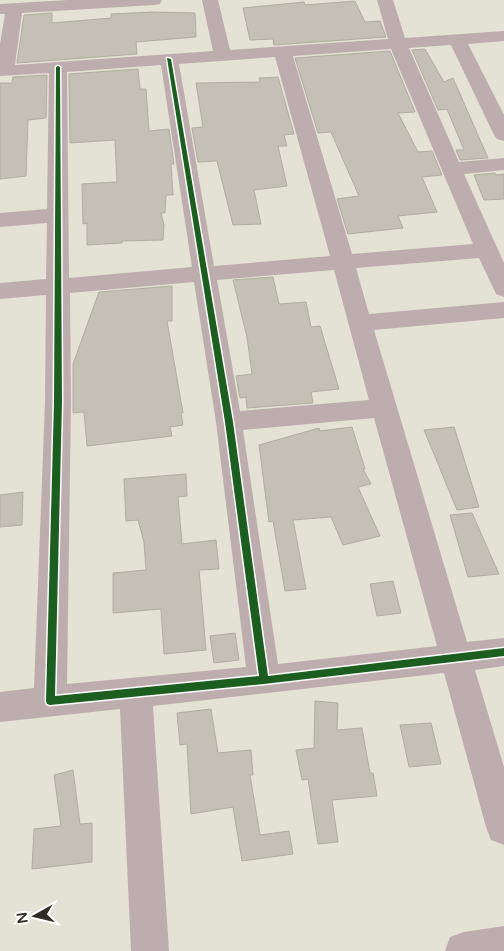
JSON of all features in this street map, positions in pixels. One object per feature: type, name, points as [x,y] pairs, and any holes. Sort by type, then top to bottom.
[{"type":"street","points":[[154,0],[61,2],[7,9],[3,70],[283,53],[504,36]]},
{"type":"street","points":[[210,0],[223,56]]},
{"type":"street","points":[[385,0],[398,44],[504,289]]},
{"type":"street","points":[[457,39],[504,135]]},
{"type":"street","points":[[283,53],[504,826]]},
{"type":"street","points":[[169,59],[229,422],[264,680]]},
{"type":"street","points":[[50,701],[59,215],[58,67]]},
{"type":"street","points":[[451,169],[504,164]]},
{"type":"street","points":[[0,220],[59,215]]},
{"type":"street","points":[[0,291],[486,250]]},
{"type":"street","points":[[360,323],[504,310]]},
{"type":"street","points":[[229,422],[385,408]]},
{"type":"street","points":[[0,707],[264,680],[504,652]]},
{"type":"street","points":[[136,692],[150,951]]},
{"type":"street","points":[[464,951],[504,945]]},
{"type":"building","points":[[355,1],[365,22],[380,21],[386,37],[274,45],[273,39],[250,40],[243,8],[304,2],[305,5]]},
{"type":"building","points":[[52,13],[52,23],[111,18],[111,14],[195,13],[196,37],[136,42],[137,54],[17,63],[24,15]]},
{"type":"building","points":[[425,49],[444,82],[453,78],[488,158],[460,160],[456,150],[464,150],[447,109],[438,110],[412,50]]},
{"type":"building","points":[[390,51],[415,112],[398,113],[418,152],[432,151],[442,175],[422,177],[437,212],[398,216],[403,228],[348,234],[337,199],[359,196],[331,132],[318,133],[295,58]]},
{"type":"building","points":[[138,69],[140,89],[146,89],[149,131],[169,129],[174,164],[171,164],[173,195],[166,195],[165,213],[161,213],[164,225],[163,240],[122,241],[122,243],[87,245],[87,223],[83,224],[82,184],[117,182],[115,140],[70,143],[69,74]]},
{"type":"building","points":[[47,75],[46,118],[28,120],[26,176],[0,179],[0,83],[12,83],[13,77]]},
{"type":"building","points":[[278,77],[294,134],[284,135],[287,146],[278,146],[287,186],[254,190],[261,224],[233,225],[217,161],[198,162],[192,128],[203,127],[196,83],[260,82],[259,78]]},
{"type":"building","points":[[495,173],[496,175],[504,174],[504,199],[484,200],[474,175]]},
{"type":"building","points":[[273,277],[279,304],[306,302],[311,327],[320,326],[339,389],[311,392],[313,403],[247,408],[246,397],[240,398],[236,376],[252,374],[247,337],[233,280]]},
{"type":"building","points":[[172,286],[172,321],[167,321],[183,413],[181,413],[183,425],[170,427],[172,436],[87,446],[84,412],[73,413],[73,364],[99,292]]},
{"type":"building","points":[[352,427],[365,469],[363,469],[371,484],[358,487],[380,536],[343,545],[331,517],[293,520],[306,589],[285,591],[273,521],[269,522],[259,445],[319,428],[320,431]]},
{"type":"building","points":[[454,427],[479,507],[457,510],[424,430]]},
{"type":"building","points":[[186,474],[187,496],[178,497],[182,544],[216,540],[219,569],[199,570],[206,650],[164,654],[161,609],[113,613],[113,573],[146,570],[144,542],[138,520],[126,521],[124,479]]},
{"type":"building","points":[[23,492],[22,525],[0,527],[0,495]]},
{"type":"building","points":[[472,513],[499,574],[468,577],[450,515]]},
{"type":"building","points":[[393,581],[401,613],[377,616],[370,584]]},
{"type":"building","points":[[235,633],[239,660],[214,663],[210,636]]},
{"type":"building","points":[[315,701],[338,703],[337,730],[362,728],[370,773],[373,773],[377,796],[332,800],[338,842],[318,844],[308,779],[302,780],[296,750],[314,748]]},
{"type":"building","points":[[211,709],[218,753],[251,750],[253,775],[250,775],[260,835],[289,831],[293,854],[242,861],[233,807],[191,814],[187,744],[180,745],[177,713]]},
{"type":"building","points":[[431,723],[441,764],[409,767],[400,725]]},
{"type":"building","points":[[73,770],[80,824],[92,823],[92,862],[32,869],[34,829],[61,826],[54,775]]},
{"type":"cycle path","points":[[169,59],[229,422],[264,680],[504,652]]},
{"type":"cycle path","points":[[58,67],[58,402],[50,701],[264,680]]}]
